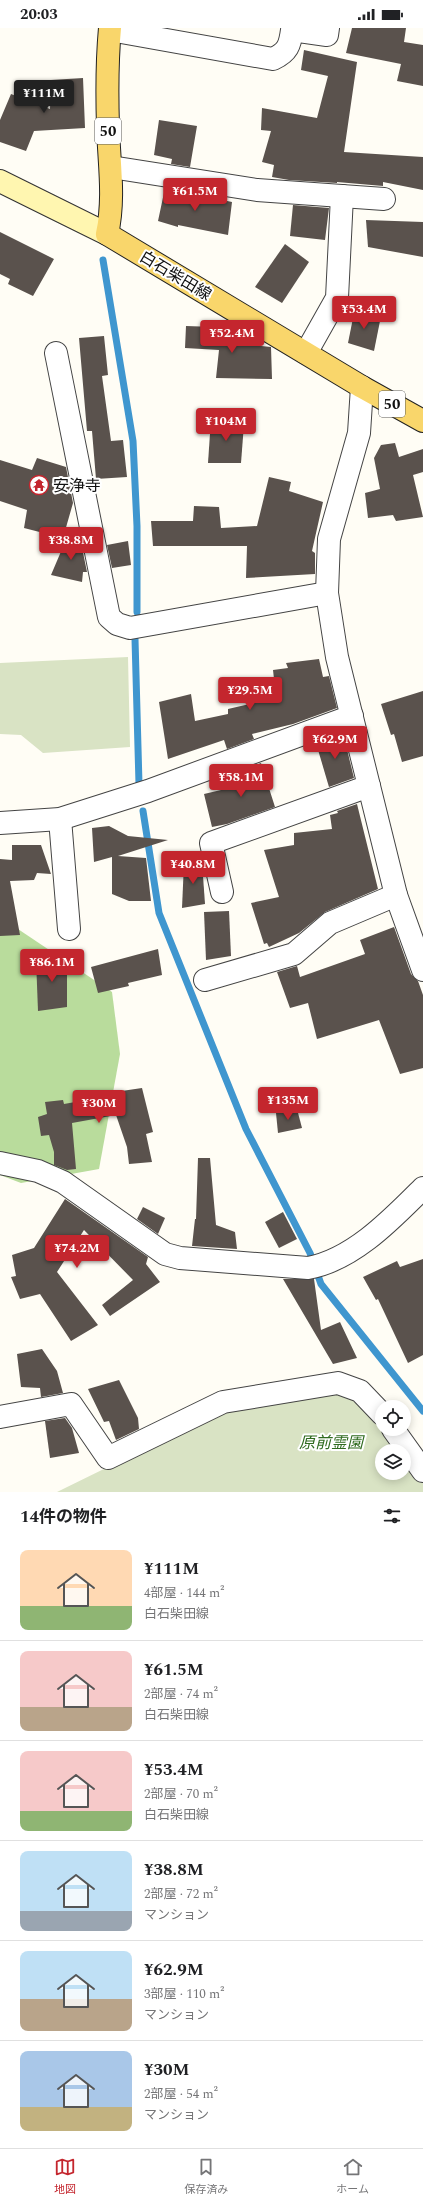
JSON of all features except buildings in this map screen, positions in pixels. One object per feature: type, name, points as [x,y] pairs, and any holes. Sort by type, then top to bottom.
[{"type":"main road","name":"50","points":[[107,234],[112,213],[108,127],[110,29]]},
{"type":"main road","points":[[0,181],[107,234]]},
{"type":"main road","name":"白石柴田線","points":[[107,234],[362,387],[423,421]]},
{"type":"street","points":[[110,29],[273,59],[284,54],[290,46],[292,30],[326,35],[328,28]]},
{"type":"street","points":[[111,167],[257,190],[384,199]]},
{"type":"street","points":[[306,353],[336,298],[342,196]]},
{"type":"street","points":[[56,353],[109,616],[116,624],[130,628],[327,592]]},
{"type":"street","points":[[362,387],[359,434],[329,539],[327,592],[337,657],[396,894],[423,970]]},
{"type":"street","points":[[0,823],[60,819],[148,791],[352,716]]},
{"type":"street","points":[[222,892],[211,843],[369,786]]},
{"type":"street","points":[[60,819],[69,930]]},
{"type":"street","points":[[205,980],[294,954],[330,923],[396,894]]},
{"type":"street","points":[[0,1163],[38,1171],[63,1182],[165,1254],[180,1258],[316,1266],[341,1257],[390,1221],[423,1188]]},
{"type":"street","points":[[0,1417],[71,1404],[108,1458],[222,1402],[338,1382],[360,1391],[375,1407]]},
{"type":"street","points":[[398,1436],[423,1472]]},
{"type":"green space","points":[[128,657],[130,747],[43,753],[21,735],[0,734],[0,663]]},
{"type":"green space","points":[[0,917],[112,992],[120,1054],[99,1169],[21,1183],[0,1175]]},
{"type":"green space","name":"原前霊園","points":[[335,1391],[357,1396],[375,1419],[375,1436],[388,1436],[395,1444],[375,1444],[375,1480],[411,1480],[411,1465],[423,1481],[423,1492],[57,1492],[224,1410]]},
{"type":"waterway","points":[[103,260],[133,441],[137,526],[137,612]]},
{"type":"waterway","points":[[135,639],[139,784]]},
{"type":"waterway","points":[[143,811],[159,913],[246,1129],[310,1253],[321,1284],[423,1411]]},
{"type":"place","name":"安浄寺","points":[[39,485]]}]
